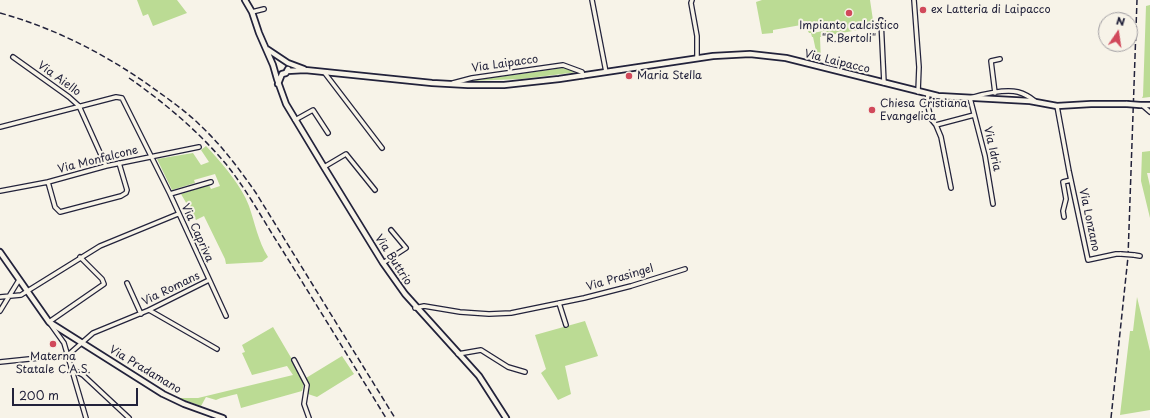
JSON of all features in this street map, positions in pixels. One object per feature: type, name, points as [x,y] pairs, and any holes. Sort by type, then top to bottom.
[{"type":"street","name":"Via Buttrio","points":[[245,0],[252,12],[273,65],[278,84],[286,104],[383,263],[415,308],[485,384],[506,418]]},
{"type":"street","points":[[592,0],[606,72]]},
{"type":"street","points":[[692,0],[691,3],[698,48],[697,58]]},
{"type":"street","points":[[914,0],[919,67],[918,92]]},
{"type":"street","points":[[252,12],[264,9]]},
{"type":"street","points":[[881,20],[884,83]]},
{"type":"street","points":[[266,48],[288,63],[289,67],[287,71],[282,74],[278,84]]},
{"type":"street","name":"Via Laipacco","points":[[287,71],[305,70],[450,84],[504,85],[583,76],[697,58],[734,54],[786,58],[938,96],[1036,102],[1057,106],[1091,104],[1150,105]]},
{"type":"street","name":"Via Aiello","points":[[13,57],[69,97],[79,106],[106,166]]},
{"type":"street","points":[[273,65],[276,60],[283,59]]},
{"type":"street","points":[[995,93],[991,61],[1000,60]]},
{"type":"street","name":"Via Laipacco","points":[[288,63],[305,70]]},
{"type":"street","name":"Via Laipacco","points":[[450,84],[472,78],[563,65],[582,72],[583,76]]},
{"type":"street","points":[[275,71],[278,74],[282,74]]},
{"type":"street","points":[[324,72],[382,148]]},
{"type":"street","name":"Via Laipacco","points":[[970,98],[979,95],[1016,92],[1028,96],[1036,102]]},
{"type":"street","points":[[928,94],[930,119],[936,125],[941,137],[951,188]]},
{"type":"street","name":"Via Capriva","points":[[79,106],[121,97],[124,100],[170,194],[226,316]]},
{"type":"street","name":"Via Idria","points":[[970,98],[985,156],[994,204]]},
{"type":"street","points":[[1141,105],[1150,112]]},
{"type":"street","points":[[0,127],[79,106]]},
{"type":"street","name":"Via Lonzano","points":[[1057,106],[1088,260],[1116,254],[1140,256]]},
{"type":"street","points":[[295,120],[313,110],[328,133]]},
{"type":"street","points":[[936,125],[974,115]]},
{"type":"street","name":"Via Monfalcone","points":[[0,191],[48,182],[119,163],[200,147]]},
{"type":"street","points":[[324,167],[346,154],[375,190]]},
{"type":"street","points":[[48,182],[55,207],[60,212],[121,196],[126,193],[127,190],[119,163]]},
{"type":"street","name":"Via Lonzano","points":[[1064,217],[1063,211],[1066,199],[1063,182],[1071,180]]},
{"type":"street","points":[[170,194],[211,182]]},
{"type":"street","points":[[0,297],[21,295],[100,246],[178,214]]},
{"type":"street","points":[[383,263],[406,248],[391,230]]},
{"type":"street","points":[[0,252],[64,343],[86,418]]},
{"type":"street","points":[[49,322],[102,287],[104,283],[102,279],[80,257]]},
{"type":"street","name":"Via Prasingel","points":[[415,308],[424,306],[460,312],[505,314],[631,286],[685,269]]},
{"type":"street","points":[[0,311],[19,280]]},
{"type":"street","name":"Via Romans","points":[[68,355],[82,342],[100,330],[149,310],[209,280]]},
{"type":"street","name":"Via Romans","points":[[127,283],[140,314]]},
{"type":"street","points":[[559,303],[566,326]]},
{"type":"street","points":[[149,310],[216,349]]},
{"type":"street","name":"Via Pradamano","points":[[49,322],[163,394],[184,404],[223,418]]},
{"type":"street","points":[[458,354],[481,350],[508,367],[525,372]]},
{"type":"street","points":[[0,362],[68,355]]},
{"type":"street","points":[[294,360],[307,385],[304,404],[309,418]]},
{"type":"street","points":[[73,370],[83,376],[129,418]]},
{"type":"green space","points":[[137,0],[177,0],[187,13],[153,26],[148,14],[143,16]]},
{"type":"green space","points":[[762,0],[870,0],[874,27],[820,37],[821,64],[814,58],[812,51],[816,51],[813,37],[808,31],[813,30],[813,33],[823,31],[822,21],[811,23],[811,26],[802,27],[801,25],[773,30],[773,33],[762,34],[756,2]]},
{"type":"green space","points":[[1150,5],[1150,97],[1142,98],[1146,6]]},
{"type":"green space","points":[[563,68],[578,72],[521,79],[469,81]]},
{"type":"green space","points":[[206,146],[230,174],[246,198],[259,238],[268,257],[262,262],[226,264],[204,216],[196,220],[181,194],[209,185],[211,189],[220,186],[215,174],[194,180],[195,183],[172,190],[157,159],[193,153],[201,165],[209,162],[201,150]]},
{"type":"green space","points":[[1150,151],[1150,173],[1147,173],[1150,186],[1150,218],[1141,181],[1142,152]]},
{"type":"green space","points":[[1137,297],[1150,351],[1150,410],[1120,415],[1130,331],[1133,331]]},
{"type":"green space","points":[[585,321],[598,356],[565,366],[571,394],[558,400],[541,373],[546,369],[535,335]]},
{"type":"green space","points":[[273,327],[293,361],[304,384],[302,391],[241,408],[237,394],[216,400],[206,397],[201,406],[179,398],[198,398],[293,375],[287,366],[252,375],[242,353],[245,352],[242,345]]},
{"type":"green space","points":[[342,356],[354,374],[317,397],[308,394],[310,385],[306,378]]},
{"type":"railway","points":[[1111,418],[1128,257],[1137,0]]},
{"type":"railway","points":[[0,13],[43,27],[103,56],[171,101],[210,135],[231,159],[256,193],[395,418]]},
{"type":"railway","points":[[129,78],[168,107],[215,152],[234,174],[255,205],[386,418]]},
{"type":"place","name":"ex Latteria di Laipacco","points":[[923,10]]},
{"type":"place","name":"Impianto calcistico \"R.Bertoli\"","points":[[849,13]]},
{"type":"place","name":"Maria Stella","points":[[629,76]]},
{"type":"place","name":"Chiesa Cristiana Evangelica","points":[[872,110]]},
{"type":"place","name":"Materna Statale C.A.S.","points":[[53,344]]}]
